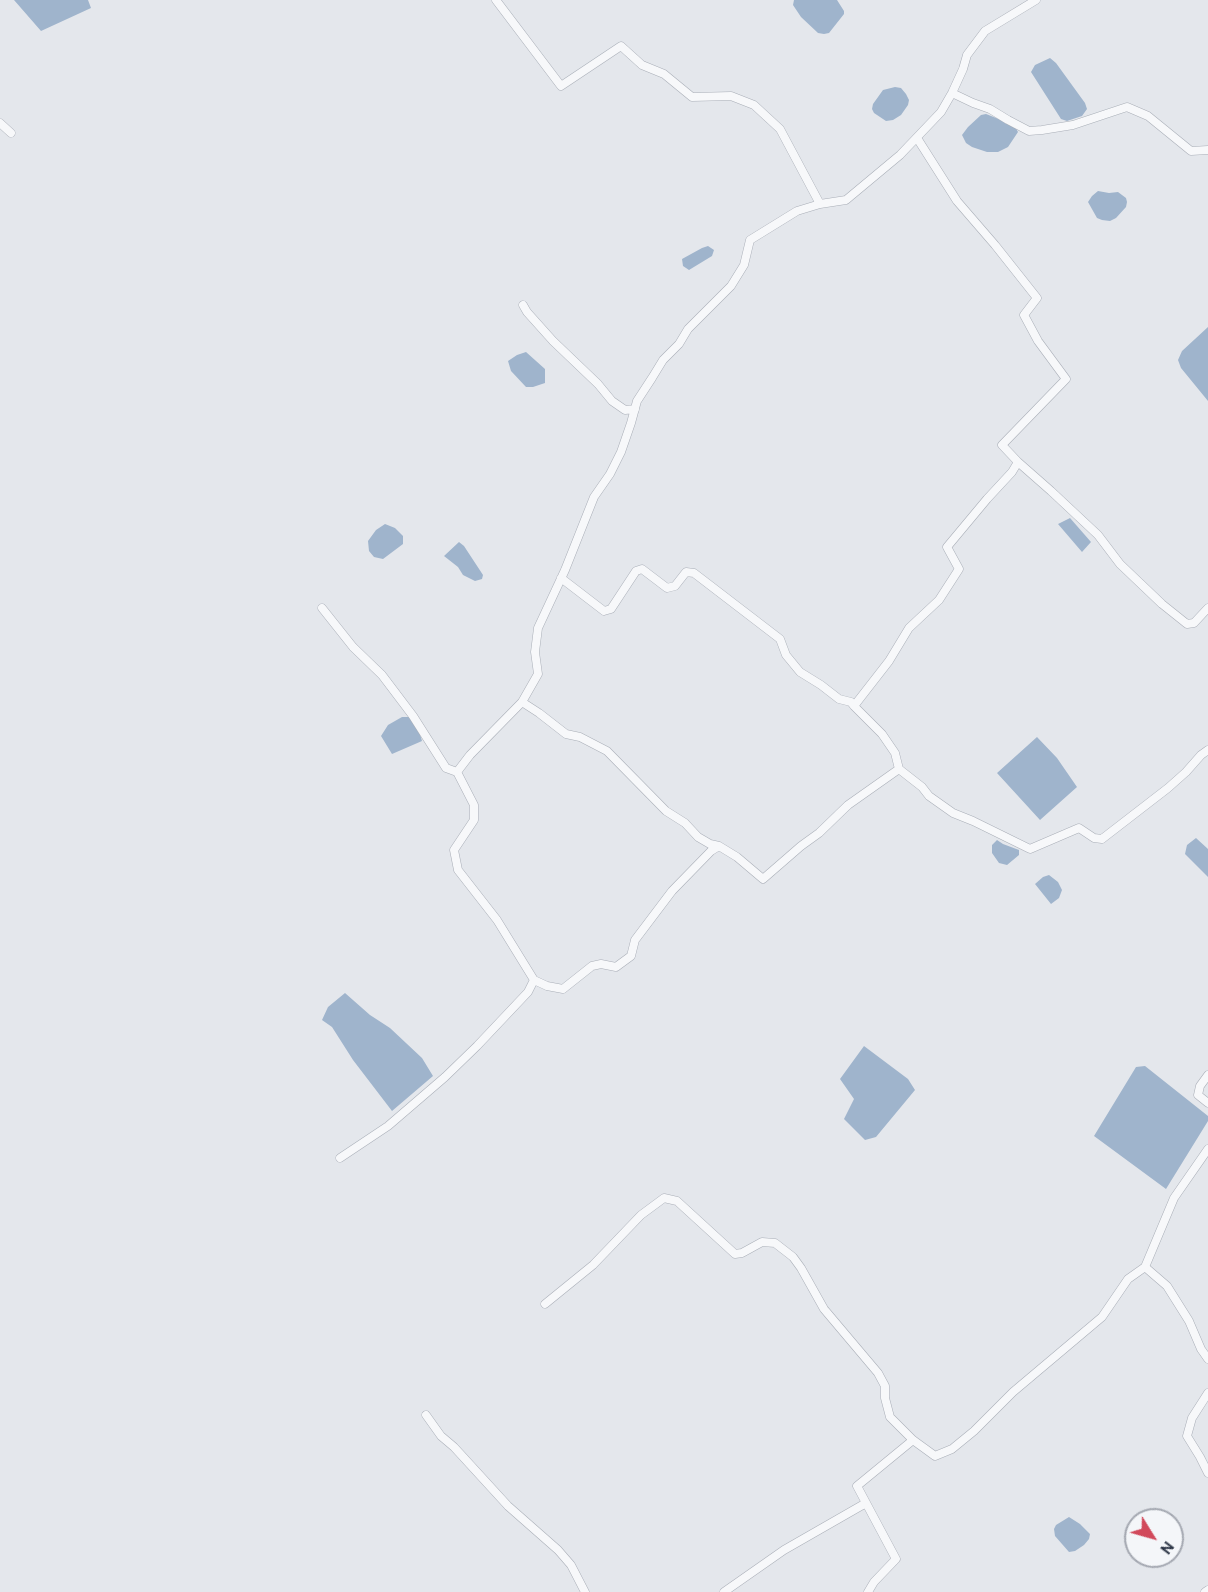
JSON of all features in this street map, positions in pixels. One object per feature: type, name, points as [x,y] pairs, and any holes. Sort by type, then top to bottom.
[{"type":"street","points":[[496,0],[561,86],[621,46],[642,65],[664,74],[692,97],[731,96],[754,105],[780,129],[820,204]]},
{"type":"street","points":[[457,772],[477,747],[522,702],[538,674],[535,652],[538,628],[594,496],[610,474],[621,452],[638,401],[663,360],[679,344],[688,329],[730,286],[744,265],[750,240],[797,211],[846,200],[900,155],[941,112],[963,69],[967,55],[985,31],[1036,0]]},
{"type":"street","points":[[952,93],[990,109],[1029,131],[1073,125],[1126,107],[1148,116],[1191,151],[1208,150]]},
{"type":"street","points":[[0,123],[11,133]]},
{"type":"street","points":[[917,138],[957,201],[1036,298],[1024,315],[1038,341],[1065,379],[1002,445],[1098,535],[1120,564],[1187,624],[1194,623],[1208,608]]},
{"type":"street","points":[[523,305],[553,341],[612,400],[625,410],[635,409]]},
{"type":"street","points":[[854,706],[889,661],[909,628],[939,600],[959,569],[947,548],[1018,462]]},
{"type":"street","points":[[561,578],[604,611],[611,609],[636,572],[642,570],[667,588],[675,586],[686,572],[694,573],[780,639],[786,655],[801,672],[839,699],[851,702],[882,734],[895,753],[899,769],[922,787],[929,796],[953,813],[1030,849],[1079,828],[1094,838],[1102,839],[1168,788],[1208,750]]},
{"type":"street","points":[[322,608],[353,647],[382,675],[413,716],[446,768],[457,772],[474,805],[474,820],[454,850],[458,870],[497,920],[534,980],[547,986],[564,989],[592,966],[601,964],[616,967],[631,956],[635,940],[672,891],[711,851],[719,846]]},
{"type":"street","points":[[522,702],[566,734],[580,737],[608,752],[666,811],[685,823],[698,837],[737,857],[763,879],[819,833],[848,805],[899,769]]},
{"type":"street","points":[[340,1158],[388,1126],[445,1077],[502,1021],[528,992],[534,980]]},
{"type":"street","points":[[1208,1075],[1200,1086],[1198,1095],[1208,1104]]},
{"type":"street","points":[[545,1304],[593,1264],[641,1215],[664,1198],[677,1201],[735,1254],[742,1253],[762,1242],[768,1242],[775,1243],[793,1257],[824,1309],[878,1373],[885,1386],[885,1398],[890,1417],[913,1440],[935,1456],[952,1449],[974,1431],[1013,1392],[1102,1317],[1128,1279],[1145,1267],[1174,1198],[1208,1149]]},
{"type":"street","points":[[1145,1267],[1167,1286],[1189,1321],[1208,1359]]},
{"type":"street","points":[[1208,1393],[1192,1418],[1187,1436],[1208,1473]]},
{"type":"street","points":[[426,1415],[441,1436],[508,1506],[558,1550],[571,1565],[585,1592]]},
{"type":"street","points":[[868,1592],[874,1582],[896,1559],[857,1486],[913,1440]]},
{"type":"street","points":[[724,1592],[784,1550],[866,1503]]},
{"type":"water","points":[[14,0],[88,0],[91,8],[41,31]]},
{"type":"water","points":[[794,0],[837,0],[844,14],[829,33],[818,33],[801,17],[793,5]]},
{"type":"water","points":[[1050,58],[1085,103],[1087,109],[1082,116],[1067,121],[1061,119],[1031,72],[1035,65]]},
{"type":"water","points":[[901,88],[906,94],[909,100],[908,105],[901,115],[886,121],[874,113],[873,104],[883,90]]},
{"type":"water","points":[[986,114],[1014,125],[1018,132],[1008,147],[998,152],[987,152],[972,147],[966,143],[962,135],[981,115]]},
{"type":"water","points":[[1098,191],[1118,192],[1126,198],[1126,207],[1116,218],[1110,221],[1097,218],[1088,202]]},
{"type":"water","points":[[708,246],[714,250],[712,256],[689,270],[683,266],[682,259]]},
{"type":"water","points":[[1208,327],[1208,401],[1181,368],[1178,360],[1182,351]]},
{"type":"water","points":[[526,352],[545,369],[545,383],[526,387],[511,371],[508,361]]},
{"type":"water","points":[[1070,518],[1091,542],[1082,552],[1058,524]]},
{"type":"water","points":[[385,524],[395,528],[403,536],[403,544],[383,559],[374,557],[369,551],[368,541],[376,530]]},
{"type":"water","points":[[459,542],[483,575],[482,579],[475,581],[463,575],[458,567],[444,556]]},
{"type":"water","points":[[402,717],[410,717],[422,741],[392,754],[381,736],[388,725]]},
{"type":"water","points":[[1037,737],[1057,758],[1077,787],[1040,820],[997,773]]},
{"type":"water","points":[[1196,838],[1208,849],[1208,877],[1185,854],[1187,845]]},
{"type":"water","points":[[997,840],[1019,850],[1019,855],[1007,865],[999,863],[992,853],[992,845]]},
{"type":"water","points":[[1049,875],[1058,882],[1062,890],[1059,898],[1051,904],[1035,884]]},
{"type":"water","points":[[345,993],[370,1015],[390,1028],[422,1058],[433,1076],[392,1111],[353,1060],[332,1027],[322,1020],[328,1007]]},
{"type":"water","points":[[864,1046],[908,1079],[915,1090],[876,1137],[865,1140],[844,1119],[854,1099],[840,1079]]},
{"type":"water","points":[[1145,1066],[1208,1116],[1208,1121],[1166,1189],[1094,1136],[1136,1067]]},
{"type":"water","points":[[1069,1517],[1090,1534],[1084,1545],[1069,1552],[1055,1536],[1054,1529],[1056,1525]]}]
